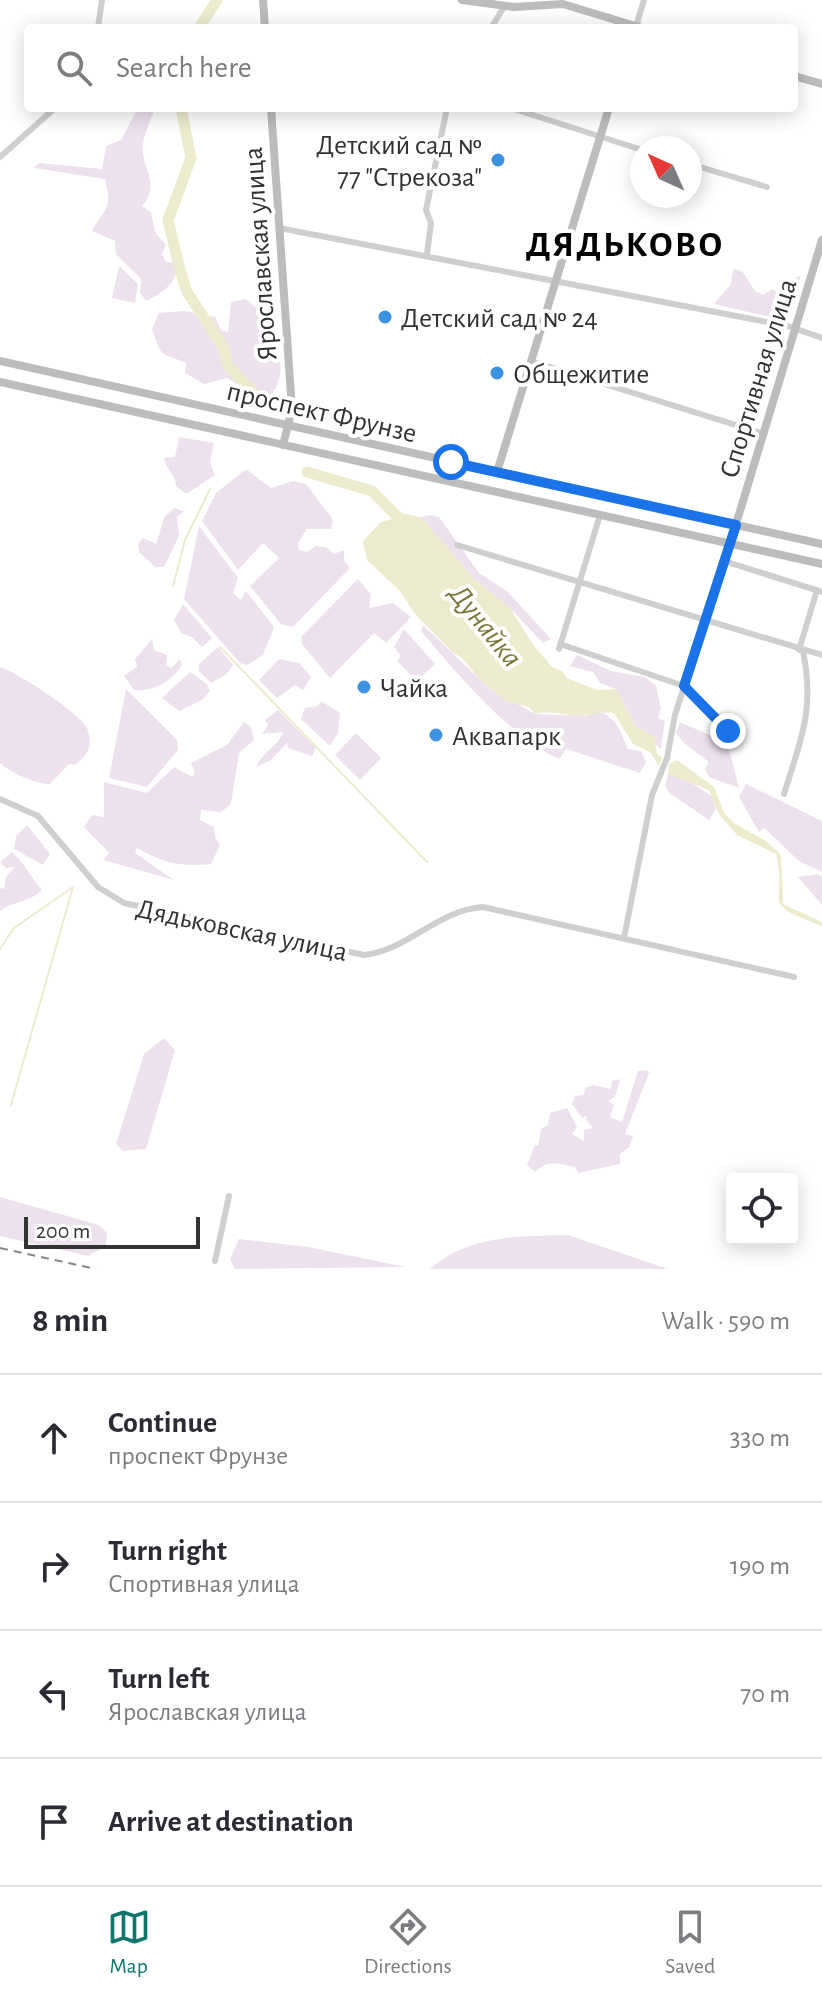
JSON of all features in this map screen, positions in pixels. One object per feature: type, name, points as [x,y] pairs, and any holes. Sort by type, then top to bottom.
[{"type":"main road","points":[[263,0],[265,24]]},
{"type":"main road","points":[[462,0],[504,7],[563,4],[628,24]]},
{"type":"main road","points":[[798,77],[822,84]]},
{"type":"main road","name":"Ярославская улица","points":[[271,112],[292,409],[283,445]]},
{"type":"main road","points":[[497,472],[608,112]]},
{"type":"main road","name":"Спортивная улица","points":[[730,544],[822,240]]},
{"type":"main road","name":"проспект Фрунзе","points":[[0,361],[822,544]]},
{"type":"main road","name":"проспект Фрунзе","points":[[0,382],[822,564]]},
{"type":"street","points":[[99,24],[102,0]]},
{"type":"street","points":[[639,24],[644,0]]},
{"type":"street","points":[[493,24],[504,7]]},
{"type":"street","points":[[0,157],[51,112]]},
{"type":"street","points":[[427,254],[431,223],[426,210],[446,112]]},
{"type":"street","points":[[523,112],[630,146]]},
{"type":"street","points":[[702,168],[767,187]]},
{"type":"street","points":[[279,228],[427,254],[795,329],[822,338]]},
{"type":"street","points":[[531,361],[764,434]]},
{"type":"street","points":[[600,515],[560,647],[684,686],[728,731]]},
{"type":"street","name":"Спортивная улица","points":[[624,938],[652,795],[667,758],[684,686],[730,544]]},
{"type":"street","points":[[457,545],[822,655]]},
{"type":"street","points":[[724,561],[819,591],[801,650],[810,684],[808,716],[784,794]]},
{"type":"street","name":"Дядьковская улица","points":[[0,799],[38,816],[88,876],[109,896],[124,903],[177,916],[364,955],[396,947],[451,913],[469,908],[503,910],[794,977]]},
{"type":"street","points":[[215,1261],[229,1196]]},
{"type":"shaded area","points":[[136,112],[153,112],[143,145],[150,190],[142,206],[151,212],[155,232],[166,245],[162,254],[166,262],[174,262],[176,269],[169,286],[146,301],[140,293],[141,279],[116,254],[115,241],[92,231],[108,204],[105,179],[34,168],[39,163],[102,169],[106,146],[121,140]]},
{"type":"shaded area","points":[[119,266],[138,284],[135,303],[112,298]]},
{"type":"shaded area","points":[[733,269],[742,271],[755,291],[763,295],[772,289],[783,295],[792,289],[796,277],[801,276],[787,321],[714,304],[731,284]]},
{"type":"shaded area","points":[[246,299],[255,307],[268,305],[275,315],[273,347],[279,359],[280,372],[277,386],[269,397],[242,397],[237,384],[227,378],[204,384],[185,373],[186,363],[163,353],[152,329],[159,313],[184,311],[215,317],[221,330],[228,332],[231,302]]},
{"type":"shaded area","points":[[179,437],[214,443],[210,462],[215,475],[186,494],[176,486],[164,458],[175,457]]},
{"type":"shaded area","points":[[246,469],[271,488],[293,481],[306,484],[333,520],[331,529],[307,529],[298,543],[299,550],[307,552],[315,546],[326,547],[334,554],[344,550],[344,561],[350,568],[293,627],[282,625],[250,586],[279,558],[263,543],[238,570],[202,521],[216,493]]},
{"type":"shaded area","points":[[174,508],[184,511],[177,517],[179,536],[164,567],[155,567],[139,552],[138,544],[143,538],[156,544],[164,518]]},
{"type":"shaded area","points":[[421,517],[439,517],[479,573],[508,592],[551,639],[543,643],[510,608],[475,580]]},
{"type":"shaded area","points":[[199,526],[238,578],[233,593],[241,600],[246,591],[274,627],[263,655],[247,665],[240,663],[184,599]]},
{"type":"shaded area","points":[[358,579],[371,594],[369,608],[393,603],[411,617],[386,643],[374,633],[330,678],[302,644],[301,637]]},
{"type":"shaded area","points":[[183,604],[212,638],[202,647],[192,637],[181,633],[174,620]]},
{"type":"shaded area","points":[[423,625],[489,688],[535,714],[586,716],[598,711],[610,717],[618,726],[628,749],[641,751],[646,762],[640,773],[566,749],[559,759],[540,749],[503,720],[467,684],[421,631]]},
{"type":"shaded area","points":[[404,629],[435,664],[417,681],[397,661],[401,656],[394,647]]},
{"type":"shaded area","points":[[152,639],[154,650],[167,655],[166,665],[171,668],[180,659],[182,665],[162,684],[134,690],[124,676],[137,667],[135,659]]},
{"type":"shaded area","points":[[218,647],[233,665],[227,674],[211,683],[199,671],[199,664]]},
{"type":"shaded area","points":[[577,655],[611,671],[645,677],[656,686],[661,708],[658,718],[665,721],[661,749],[636,727],[616,689],[600,683],[593,672],[570,666]]},
{"type":"shaded area","points":[[279,659],[299,663],[311,677],[303,690],[295,685],[277,698],[259,680]]},
{"type":"shaded area","points":[[0,667],[48,694],[87,728],[90,745],[86,754],[75,765],[69,764],[50,784],[24,777],[0,763]]},
{"type":"shaded area","points":[[190,672],[207,684],[210,691],[202,700],[179,711],[162,698]]},
{"type":"shaded area","points":[[126,689],[177,740],[178,750],[147,787],[109,778]]},
{"type":"shaded area","points":[[321,701],[340,713],[338,733],[330,746],[301,719],[305,708],[318,706]]},
{"type":"shaded area","points":[[278,710],[316,748],[312,756],[288,748],[287,743],[271,760],[256,767],[283,732],[262,734],[268,725],[265,720]]},
{"type":"shaded area","points":[[244,722],[251,727],[254,740],[239,753],[231,804],[221,812],[201,810],[200,820],[214,827],[220,845],[211,864],[172,863],[137,848],[135,853],[174,880],[103,860],[109,853],[84,827],[92,815],[104,817],[104,782],[147,793],[174,767],[192,777],[195,772],[191,763],[227,745]]},
{"type":"shaded area","points":[[680,722],[714,737],[721,731],[739,788],[709,777],[705,769],[709,762],[676,733]]},
{"type":"shaded area","points":[[356,733],[381,758],[360,780],[335,755]]},
{"type":"shaded area","points":[[668,774],[687,780],[713,797],[716,809],[709,820],[669,793],[665,786]]},
{"type":"shaded area","points":[[746,784],[822,821],[822,872],[799,861],[764,828],[759,832],[739,797]]},
{"type":"shaded area","points":[[27,825],[50,854],[43,865],[14,849],[16,836]]},
{"type":"shaded area","points":[[12,852],[42,890],[0,911],[0,888],[4,889],[6,877],[15,867],[6,868],[0,862]]},
{"type":"shaded area","points":[[818,874],[822,877],[822,905],[798,877]]},
{"type":"shaded area","points":[[164,1038],[175,1050],[146,1149],[123,1151],[116,1144],[144,1054]]},
{"type":"shaded area","points":[[647,1070],[649,1073],[625,1134],[633,1136],[629,1147],[620,1154],[620,1164],[578,1173],[575,1167],[563,1164],[548,1164],[535,1172],[527,1165],[535,1145],[538,1146],[541,1129],[548,1125],[550,1113],[567,1108],[577,1127],[572,1134],[584,1141],[584,1130],[593,1128],[586,1120],[587,1115],[582,1118],[572,1104],[575,1096],[584,1095],[585,1088],[594,1085],[611,1089],[612,1081],[620,1079],[615,1097],[608,1101],[614,1105],[610,1117],[622,1122],[638,1071]]},
{"type":"shaded area","points":[[0,1197],[99,1225],[107,1233],[106,1246],[88,1256],[0,1236]]},
{"type":"shaded area","points":[[568,1235],[668,1269],[430,1269],[461,1249],[478,1244],[514,1237]]},
{"type":"shaded area","points":[[239,1239],[308,1247],[406,1267],[235,1269],[230,1259]]},
{"type":"water","points":[[395,512],[421,517],[475,580],[510,608],[534,646],[552,667],[562,671],[567,678],[597,690],[616,689],[636,727],[654,736],[657,754],[662,758],[659,766],[650,752],[633,744],[614,713],[582,716],[535,714],[529,707],[509,702],[482,682],[461,657],[453,653],[415,614],[400,591],[367,560],[363,541],[381,522],[392,519]]},
{"type":"water","points":[[677,760],[714,787],[724,813],[734,823],[766,841],[781,855],[783,904],[822,922],[822,926],[782,906],[779,901],[776,854],[737,835],[719,814],[709,790],[668,774],[669,764]]},
{"type":"waterway","name":"Дунайка","points":[[202,24],[217,0]]},
{"type":"waterway","name":"Дунайка","points":[[182,112],[191,158],[168,220],[180,270],[187,292],[223,347],[227,364],[261,401]]},
{"type":"waterway","name":"Дунайка","points":[[307,472],[372,491],[403,522]]},
{"type":"waterway","points":[[173,586],[185,540],[210,489]]},
{"type":"waterway","points":[[220,647],[427,862]]},
{"type":"waterway","points":[[0,949],[14,928],[73,887],[11,1105]]},
{"type":"railway","points":[[0,1248],[96,1269]]},
{"type":"place","name":"Детский сад № 77 \"Стрекоза\"","points":[[498,160]]},
{"type":"place","name":"Детский сад № 24","points":[[385,317]]},
{"type":"place","name":"Общежитие","points":[[497,373]]},
{"type":"place","name":"Чайка","points":[[364,687]]},
{"type":"place","name":"Аквапарк","points":[[436,735]]},
{"type":"district","name":"ДЯДЬКОВО","points":[[625,243]]},
{"type":"route","points":[[451,462],[736,525],[684,686],[728,731]]}]
